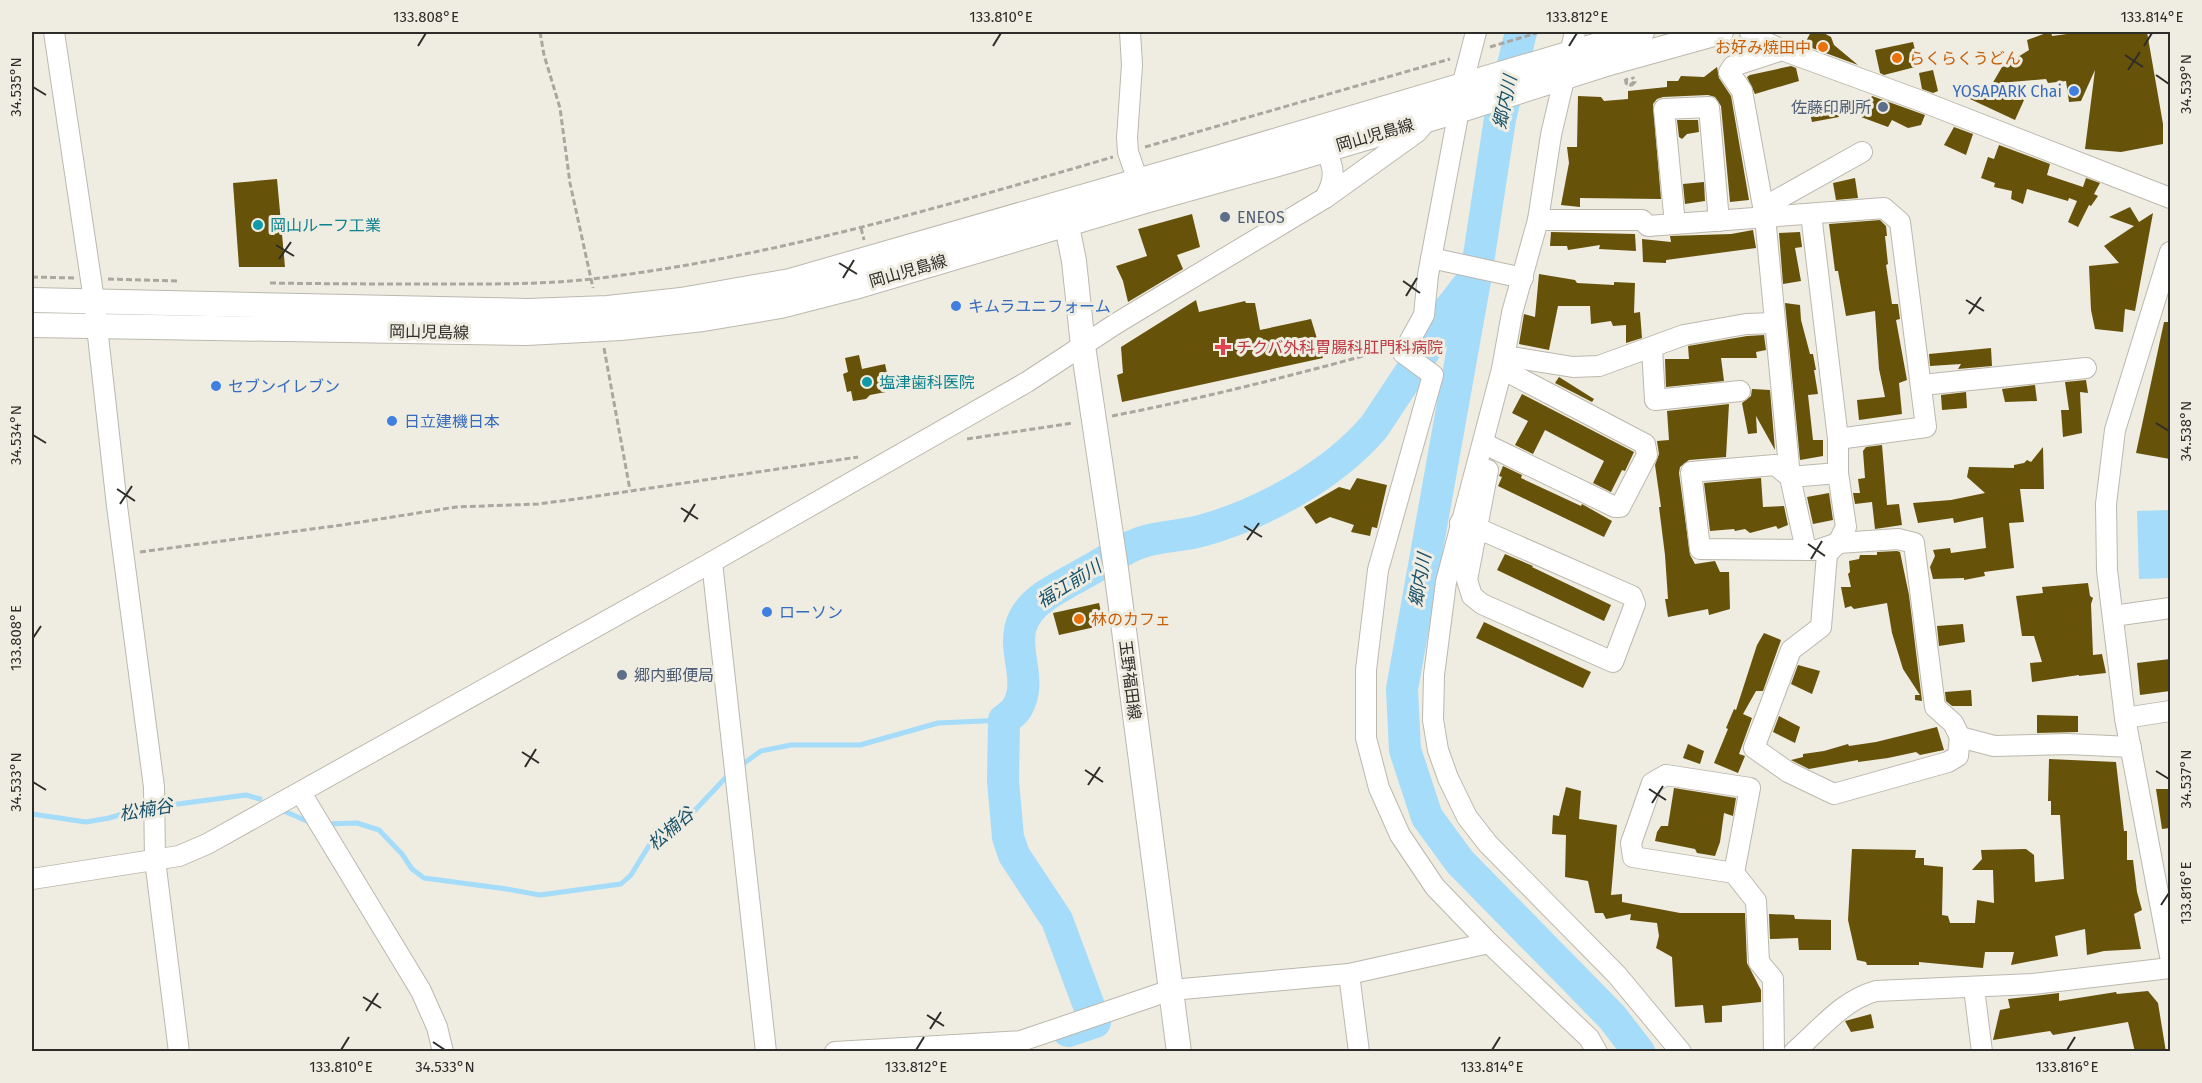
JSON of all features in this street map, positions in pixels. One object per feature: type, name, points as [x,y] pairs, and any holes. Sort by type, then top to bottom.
[{"type":"main road","name":"岡山児島線","points":[[32,325],[526,333],[681,300],[790,281],[1065,214],[1466,97],[1642,32]]},
{"type":"main road","name":"岡山児島線","points":[[1563,60],[1721,32]]},
{"type":"main road","name":"岡山児島線","points":[[1065,214],[1138,181],[1202,174],[1324,150],[1426,120],[1466,97]]},
{"type":"main road","name":"玉野福田線","points":[[1065,214],[1074,261],[1089,421],[1114,557],[1179,1052]]},
{"type":"main road","name":"岡山児島線","points":[[32,300],[98,289],[506,310],[599,319]]},
{"type":"street","points":[[54,32],[98,289],[97,326],[123,554],[154,787],[155,860],[179,1052]]},
{"type":"street","points":[[1130,32],[1132,65],[1127,138],[1128,152],[1138,181]]},
{"type":"street","points":[[1750,32],[1753,36],[1782,50],[1921,101],[2170,198]]},
{"type":"street","points":[[1475,45],[1424,315],[1413,356],[1432,375],[1378,570],[1366,670],[1366,738],[1379,788],[1400,835],[1435,887],[1489,943],[1588,1038],[1597,1052]]},
{"type":"street","points":[[1782,50],[1733,66],[1729,72],[1742,91],[1765,212],[1790,477],[1806,550]]},
{"type":"street","points":[[1563,60],[1538,220],[1518,277],[1506,366],[1468,526],[1446,582],[1434,675],[1433,720],[1438,750],[1448,778],[1467,817],[1488,844],[1617,975],[1681,1052]]},
{"type":"street","points":[[1675,224],[1664,109],[1709,107],[1719,220]]},
{"type":"street","points":[[32,879],[179,856],[207,844],[302,793],[1017,388],[1117,323],[1325,198],[1417,132],[1426,120]]},
{"type":"street","points":[[1324,150],[1334,166],[1334,177],[1325,198]]},
{"type":"street","points":[[1765,212],[1862,152]]},
{"type":"street","points":[[1538,220],[1642,220],[1648,226],[1719,220],[1765,212],[1811,214],[1884,208],[1900,222],[1926,427],[1838,439]]},
{"type":"street","points":[[1811,214],[1838,439],[1839,473],[1846,527],[1838,543],[1827,554],[1821,627],[1791,650],[1754,748],[1788,772],[1834,794],[1948,762],[1958,756],[1960,737],[1953,723],[1935,707],[1914,543],[1898,539],[1838,543],[1818,550],[1700,549],[1691,472],[1775,465],[1790,477],[1839,473]]},
{"type":"street","points":[[2170,252],[2115,430],[2106,504],[2107,570],[2126,718],[2170,956]]},
{"type":"street","points":[[1434,259],[1518,277]]},
{"type":"street","points":[[1506,366],[1599,366],[1684,335],[1746,324],[1775,322]]},
{"type":"street","points":[[1652,348],[1655,400],[1740,392]]},
{"type":"street","points":[[1488,446],[1615,507],[1620,507],[1647,455],[1645,444],[1506,366]]},
{"type":"street","points":[[1922,385],[2086,368]]},
{"type":"street","points":[[1468,526],[1632,596],[1635,604],[1613,662],[1482,604],[1472,596],[1467,580],[1468,526]]},
{"type":"street","points":[[712,562],[766,1052]]},
{"type":"street","points":[[2113,616],[2170,608]]},
{"type":"street","points":[[2126,718],[2170,711]]},
{"type":"street","points":[[1960,737],[1994,747],[2067,744],[2131,747]]},
{"type":"street","points":[[1734,873],[1750,788],[1666,775],[1652,783],[1631,843],[1633,857],[1734,873],[1756,901],[1759,962],[1773,979],[1774,1052]]},
{"type":"street","points":[[302,793],[421,991],[437,1027],[443,1052]]},
{"type":"street","points":[[835,1052],[1022,1046],[1171,990],[1349,974],[1489,943]]},
{"type":"street","points":[[1794,1052],[1843,1006],[1859,996],[1876,991],[2032,984],[2170,968]]},
{"type":"street","points":[[1349,974],[1359,1052]]},
{"type":"street","points":[[1974,988],[1982,1052]]},
{"type":"path","points":[[540,32],[544,55],[560,108],[570,183],[599,319],[630,490]]},
{"type":"path","points":[[260,283],[522,284],[591,279],[701,264],[803,243],[988,193],[1475,45],[1540,32]]},
{"type":"path","points":[[1624,75],[1626,83],[1630,85],[1635,82],[1631,76]]},
{"type":"path","points":[[32,277],[82,278]]},
{"type":"path","points":[[98,289],[191,281]]},
{"type":"path","points":[[962,440],[1089,421],[1191,401],[1289,377],[1413,356]]},
{"type":"path","points":[[123,554],[342,525],[456,507],[538,504],[861,456]]},
{"type":"water","points":[[2170,510],[2170,578],[2139,579],[2137,511]]},
{"type":"building","name":"お好み焼田中","points":[[1811,32],[1822,32],[1831,37],[1834,45],[1858,65],[1804,45]]},
{"type":"building","points":[[2049,32],[2052,36],[2082,32],[2147,32],[2163,124],[2163,144],[2121,152],[2085,149],[2095,70],[2081,101],[2069,102],[2066,81],[2048,83],[2046,79],[1999,83],[2024,100],[2015,120],[1970,99],[1978,86],[1988,91],[2002,67],[2029,50],[2027,40]]},
{"type":"building","name":"らくらくうどん","points":[[1913,42],[1919,66],[1884,75],[1880,73],[1875,50]]},
{"type":"building","points":[[1791,66],[1796,68],[1799,81],[1755,94],[1747,77]]},
{"type":"building","points":[[1717,67],[1719,78],[1731,96],[1749,200],[1730,202],[1721,106],[1715,97],[1708,95],[1663,97],[1657,99],[1653,104],[1661,199],[1580,198],[1580,207],[1561,205],[1569,163],[1567,147],[1577,147],[1578,96],[1601,97],[1604,101],[1628,99],[1628,91],[1667,87],[1667,81],[1678,81],[1681,76],[1704,77]]},
{"type":"building","points":[[1933,70],[1938,91],[1933,93],[1922,89],[1919,73]]},
{"type":"building","points":[[1872,96],[1925,115],[1921,125],[1908,128],[1892,120],[1888,127],[1861,117]]},
{"type":"building","points":[[1834,98],[1839,117],[1812,122],[1808,104]]},
{"type":"building","points":[[1677,120],[1698,120],[1699,132],[1687,134],[1682,139],[1679,137]]},
{"type":"building","points":[[1954,127],[1973,134],[1966,155],[1944,145]]},
{"type":"building","points":[[1999,145],[2050,164],[2047,175],[2083,187],[2086,178],[2100,183],[2094,194],[2098,196],[2091,206],[2089,205],[2078,227],[2068,222],[2077,201],[2069,198],[2068,201],[2027,189],[2023,204],[2011,199],[2012,191],[1994,187],[1995,183],[1981,178],[1988,157],[1994,159]]},
{"type":"building","points":[[1855,178],[1858,198],[1836,200],[1833,183]]},
{"type":"building","name":"岡山ルーフ工業","points":[[277,179],[285,267],[239,267],[233,183]]},
{"type":"building","points":[[1704,182],[1705,201],[1685,204],[1683,184]]},
{"type":"building","points":[[2130,207],[2139,222],[2153,213],[2135,311],[2125,309],[2123,332],[2095,329],[2091,310],[2089,266],[2119,263],[2104,246],[2134,226],[2109,217]]},
{"type":"building","points":[[1192,214],[1200,247],[1177,255],[1183,269],[1128,302],[1123,281],[1116,266],[1147,256],[1138,229]]},
{"type":"building","points":[[1880,220],[1886,226],[1888,264],[1886,265],[1892,304],[1898,304],[1900,319],[1896,320],[1907,380],[1899,383],[1902,414],[1859,420],[1857,400],[1885,397],[1879,369],[1875,311],[1846,316],[1838,271],[1835,271],[1829,224]]},
{"type":"building","points":[[1753,230],[1756,248],[1666,260],[1666,263],[1643,262],[1642,239],[1671,242],[1670,236],[1731,234]]},
{"type":"building","points":[[1551,232],[1635,234],[1636,251],[1599,249],[1600,245],[1568,250],[1567,246],[1550,246]]},
{"type":"building","points":[[1800,232],[1802,247],[1795,248],[1801,281],[1783,284],[1779,233]]},
{"type":"building","points":[[1539,274],[1575,280],[1577,283],[1614,285],[1614,282],[1635,283],[1634,313],[1640,312],[1642,338],[1626,343],[1626,325],[1613,326],[1611,321],[1591,324],[1590,306],[1558,306],[1549,350],[1519,344],[1524,314],[1535,317]]},
{"type":"building","points":[[1196,300],[1199,312],[1245,301],[1255,303],[1260,330],[1311,319],[1323,358],[1122,402],[1117,375],[1123,373],[1121,347]]},
{"type":"building","points":[[1785,303],[1800,305],[1801,320],[1816,370],[1814,370],[1818,394],[1808,395],[1813,440],[1823,440],[1823,456],[1800,460]]},
{"type":"building","points":[[2164,322],[2170,322],[2170,459],[2136,453]]},
{"type":"building","points":[[1764,335],[1766,350],[1756,352],[1757,358],[1721,358],[1724,381],[1666,387],[1665,359],[1689,359],[1688,346]]},
{"type":"building","points":[[1991,348],[1992,366],[1958,369],[1961,364],[1930,366],[1929,354]]},
{"type":"building","name":"塩津歯科医院","points":[[859,355],[862,369],[885,364],[891,391],[853,401],[851,391],[847,392],[843,374],[848,372],[845,358]]},
{"type":"building","points":[[1559,377],[1594,399],[1592,402],[1555,383]]},
{"type":"building","points":[[2086,380],[2088,393],[2080,392],[2082,433],[2063,437],[2061,410],[2069,410],[2065,382]]},
{"type":"building","points":[[2035,385],[2037,401],[2005,402],[2002,389]]},
{"type":"building","points":[[1752,389],[1770,390],[1775,450],[1756,416],[1757,433],[1748,434],[1742,403],[1751,396]]},
{"type":"building","points":[[1966,392],[1967,408],[1942,410],[1941,395]]},
{"type":"building","points":[[1522,394],[1634,452],[1611,492],[1593,483],[1604,461],[1545,430],[1533,454],[1515,445],[1528,421],[1512,413]]},
{"type":"building","points":[[1729,404],[1726,457],[1689,460],[1680,467],[1679,473],[1690,555],[1695,564],[1715,561],[1720,572],[1729,572],[1730,609],[1709,615],[1708,609],[1668,617],[1665,599],[1668,599],[1665,555],[1659,507],[1661,507],[1655,465],[1659,454],[1657,441],[1669,440],[1667,411]]},
{"type":"building","points":[[1882,445],[1887,505],[1899,504],[1902,525],[1875,529],[1872,502],[1855,504],[1853,493],[1860,493],[1858,479],[1865,478],[1863,451],[1866,447]]},
{"type":"building","points":[[2043,447],[2044,489],[2020,489],[2024,522],[2009,523],[2014,568],[1984,572],[1985,576],[1964,580],[1964,578],[1933,579],[1930,567],[1935,556],[1933,550],[1950,548],[1951,553],[1986,548],[1983,517],[1954,523],[1953,518],[1918,523],[1913,503],[1951,500],[1985,493],[1967,477],[1969,467],[2014,468],[2014,465],[2027,460],[2031,462]]},
{"type":"building","points":[[1503,466],[1522,475],[1521,478],[1581,506],[1582,504],[1612,521],[1604,537],[1498,486]]},
{"type":"building","points":[[1357,478],[1387,485],[1377,528],[1372,527],[1370,536],[1351,532],[1354,525],[1330,517],[1316,524],[1304,507],[1339,487],[1350,490]]},
{"type":"building","points":[[1761,478],[1763,507],[1784,506],[1788,525],[1778,529],[1776,526],[1750,533],[1745,529],[1710,531],[1704,483]]},
{"type":"building","points":[[1829,493],[1833,520],[1813,524],[1807,497]]},
{"type":"building","points":[[1877,552],[1900,552],[1909,595],[1922,701],[1915,700],[1915,695],[1920,695],[1903,669],[1892,633],[1887,603],[1854,609],[1851,606],[1845,608],[1841,587],[1851,587],[1848,574],[1850,572],[1849,561],[1859,559],[1860,555],[1877,555]]},
{"type":"building","points":[[1505,554],[1611,605],[1604,621],[1497,570]]},
{"type":"building","points":[[2088,583],[2090,596],[2093,598],[2091,604],[2093,655],[2102,654],[2106,673],[2032,682],[2030,663],[2042,662],[2034,636],[2022,636],[2016,596],[2043,593],[2042,587]]},
{"type":"building","name":"林のカフェ","points":[[1099,603],[1104,625],[1059,635],[1053,613]]},
{"type":"building","points":[[1484,622],[1591,672],[1583,688],[1476,638]]},
{"type":"building","points":[[1963,624],[1965,642],[1939,646],[1937,626]]},
{"type":"building","points":[[1764,633],[1781,640],[1763,691],[1756,691],[1743,714],[1752,718],[1739,754],[1745,756],[1738,773],[1714,763],[1728,729],[1726,728],[1734,709],[1736,710],[1757,645]]},
{"type":"building","points":[[2170,659],[2170,691],[2140,695],[2137,663]]},
{"type":"building","points":[[1798,665],[1820,671],[1812,694],[1791,684]]},
{"type":"building","points":[[1971,690],[1972,706],[1952,706],[1946,701],[1945,692]]},
{"type":"building","points":[[2037,715],[2078,716],[2078,732],[2037,733]]},
{"type":"building","points":[[1779,716],[1800,727],[1795,743],[1773,732]]},
{"type":"building","points":[[1937,727],[1944,750],[1920,755],[1916,752],[1888,758],[1858,762],[1858,760],[1809,769],[1791,760],[1803,757],[1803,754],[1848,744],[1849,746],[1876,742]]},
{"type":"building","points":[[1688,744],[1704,751],[1700,764],[1683,758]]},
{"type":"building","points":[[2049,759],[2116,762],[2124,831],[2127,831],[2127,860],[2133,860],[2142,910],[2134,914],[2141,949],[2104,951],[2087,955],[2085,929],[2055,936],[2058,956],[2011,965],[2014,952],[1985,952],[1983,968],[1919,962],[1919,965],[1867,965],[1866,962],[1857,960],[1848,920],[1852,849],[1916,850],[1915,858],[1924,858],[1924,865],[1943,867],[1942,915],[1948,916],[1950,923],[1975,923],[1977,900],[1994,903],[1993,870],[1972,870],[1982,859],[1981,850],[2026,849],[2034,855],[2035,882],[2064,879],[2060,815],[2051,815],[2051,801],[2048,801]]},
{"type":"building","points":[[1566,787],[1581,791],[1579,819],[1617,825],[1611,895],[1622,894],[1622,902],[1680,913],[1745,913],[1747,963],[1761,990],[1761,1002],[1722,1006],[1722,1022],[1705,1023],[1703,1005],[1675,1007],[1672,957],[1656,948],[1659,936],[1657,923],[1630,920],[1631,914],[1606,919],[1603,913],[1595,913],[1588,881],[1565,877],[1566,835],[1552,834],[1553,815],[1559,816]]},
{"type":"building","points":[[1674,788],[1736,798],[1733,816],[1724,813],[1720,842],[1715,856],[1697,853],[1695,849],[1655,841],[1661,826],[1668,826]]},
{"type":"building","points":[[2156,789],[2170,789],[2170,828],[2162,829]]},
{"type":"building","points":[[1769,914],[1794,915],[1795,919],[1831,920],[1831,950],[1799,950],[1798,938],[1770,939]]},
{"type":"building","points":[[2148,991],[2158,1003],[2166,1052],[2135,1052],[2128,1022],[2053,1035],[2050,1031],[1993,1040],[2000,1010],[2010,1008],[2008,999],[2059,993],[2059,1001],[2116,992],[2117,994]]},
{"type":"building","points":[[1871,1014],[1874,1028],[1851,1032],[1845,1021]]},
{"type":"waterway","name":"郷内川","points":[[1521,32],[1500,119],[1476,275],[1402,689],[1405,750],[1427,817],[1460,862],[1612,1017],[1639,1052]]},
{"type":"waterway","name":"福江前川","points":[[1068,1031],[1095,1022],[1057,920],[1014,855],[1008,837],[1003,781],[1004,720],[1016,710],[1022,694],[1019,638],[1022,623],[1030,610],[1045,596],[1127,549],[1145,541],[1187,534],[1227,523],[1273,503],[1339,461],[1374,427],[1441,326],[1448,311],[1476,275]]},
{"type":"waterway","name":"松楠谷","points":[[740,766],[761,751],[791,745],[860,745],[938,723],[1004,720]]},
{"type":"waterway","name":"松楠谷","points":[[326,824],[357,823],[379,830],[402,854],[412,869],[424,878],[540,895],[621,884],[631,875],[650,844],[683,823],[730,773]]},
{"type":"waterway","name":"松楠谷","points":[[32,814],[86,822],[140,809],[246,795],[260,799]]},
{"type":"waterway","name":"松楠谷","points":[[286,812],[314,824]]},
{"type":"place","name":"お好み焼田中","points":[[1823,47]]},
{"type":"place","name":"らくらくうどん","points":[[1897,58]]},
{"type":"place","name":"YOSAPARK Chai","points":[[2074,91]]},
{"type":"place","name":"佐藤印刷所","points":[[1883,107]]},
{"type":"place","name":"ENEOS","points":[[1225,217]]},
{"type":"place","name":"岡山ルーフ工業","points":[[258,225]]},
{"type":"place","name":"キムラユニフォーム","points":[[956,306]]},
{"type":"place","name":"チクバ外科胃腸科肛門科病院","points":[[1223,347]]},
{"type":"place","name":"塩津歯科医院","points":[[867,382]]},
{"type":"place","name":"セブンイレブン","points":[[216,386]]},
{"type":"place","name":"日立建機日本","points":[[392,421]]},
{"type":"place","name":"ローソン","points":[[767,612]]},
{"type":"place","name":"林のカフェ","points":[[1079,619]]},
{"type":"place","name":"郷内郵便局","points":[[622,675]]}]
